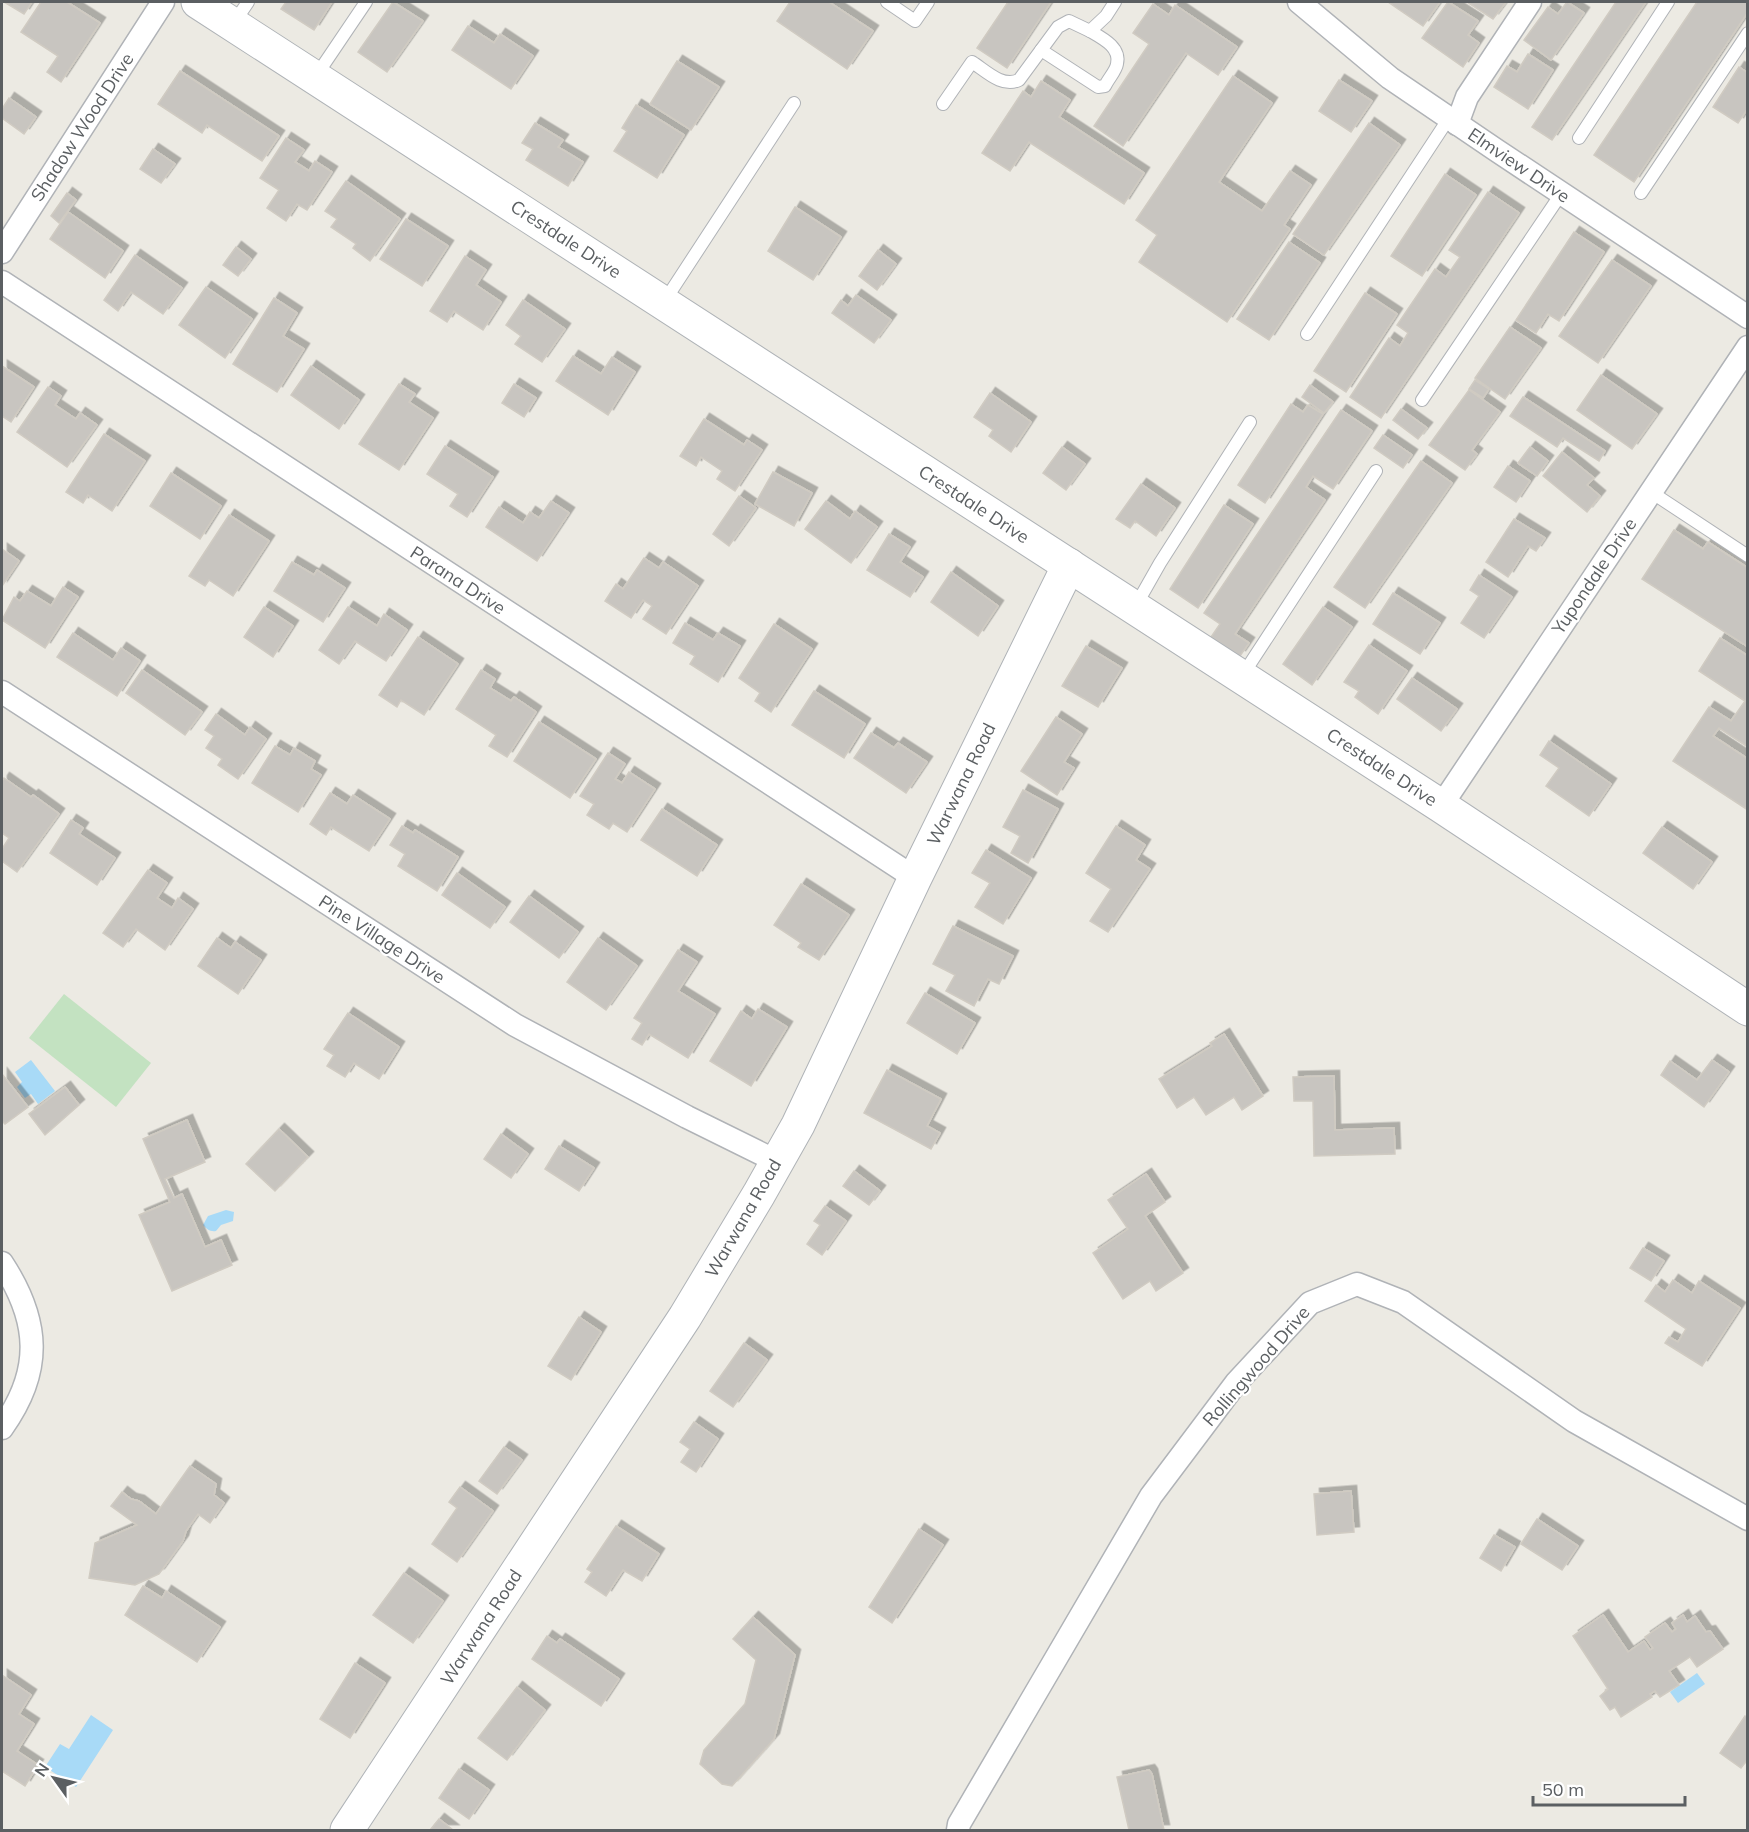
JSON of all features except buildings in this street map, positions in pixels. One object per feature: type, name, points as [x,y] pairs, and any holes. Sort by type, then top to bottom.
[{"type":"street","name":"Shadow Wood Drive","points":[[2,252],[163,2]]},
{"type":"street","name":"Crestdale Drive","points":[[198,2],[240,13],[315,77],[1441,806],[1748,1009]]},
{"type":"street","name":"Elmview Drive","points":[[1299,2],[1390,78],[1748,317]]},
{"type":"street","points":[[1453,121],[1530,2]]},
{"type":"street","name":"Parana Drive","points":[[2,282],[915,878]]},
{"type":"street","name":"Yupondale Drive","points":[[1441,806],[1748,347]]},
{"type":"street","name":"Warwana Road","points":[[347,1830],[685,1317],[798,1125],[915,878],[1069,565]]},
{"type":"street","name":"Pine Village Drive","points":[[2,692],[515,1025],[687,1117],[776,1161]]},
{"type":"street","points":[[2,1263],[23,1304],[32,1336],[31,1372],[20,1400],[2,1428]]},
{"type":"street","name":"Rollingwood Drive","points":[[958,1830],[959,1824],[1001,1751],[1151,1496],[1236,1383],[1310,1303],[1357,1284],[1403,1302],[1574,1421],[1748,1519]]},
{"type":"lane","points":[[315,77],[366,2]]},
{"type":"lane","points":[[887,2],[915,21],[928,2]]},
{"type":"lane","points":[[1090,32],[1106,16],[1115,2]]},
{"type":"lane","points":[[1580,138],[1668,2]]},
{"type":"lane","points":[[943,104],[972,62],[1002,82],[1011,84],[1019,80],[1041,50],[1058,27],[1069,21],[1107,41],[1116,52],[1117,64],[1105,86],[1098,87],[1041,50]]},
{"type":"lane","points":[[1641,193],[1748,33]]},
{"type":"lane","points":[[663,303],[794,103]]},
{"type":"lane","points":[[1307,334],[1453,121]]},
{"type":"lane","points":[[1422,400],[1561,194]]},
{"type":"lane","points":[[1135,608],[1160,563],[1250,422]]},
{"type":"lane","points":[[1242,677],[1376,471]]},
{"type":"lane","points":[[1651,492],[1748,556]]},
{"type":"green space","points":[[64,994],[151,1063],[116,1107],[29,1038]]},
{"type":"water","points":[[31,1060],[55,1091],[38,1104],[31,1094],[25,1098],[17,1087],[22,1082],[15,1072]]},
{"type":"water","points":[[226,1210],[234,1212],[233,1221],[221,1225],[216,1231],[210,1231],[203,1225],[208,1216]]},
{"type":"water","points":[[1697,1673],[1705,1684],[1678,1703],[1670,1692]]},
{"type":"water","points":[[91,1715],[113,1730],[76,1787],[45,1767],[60,1744],[69,1749]]}]
